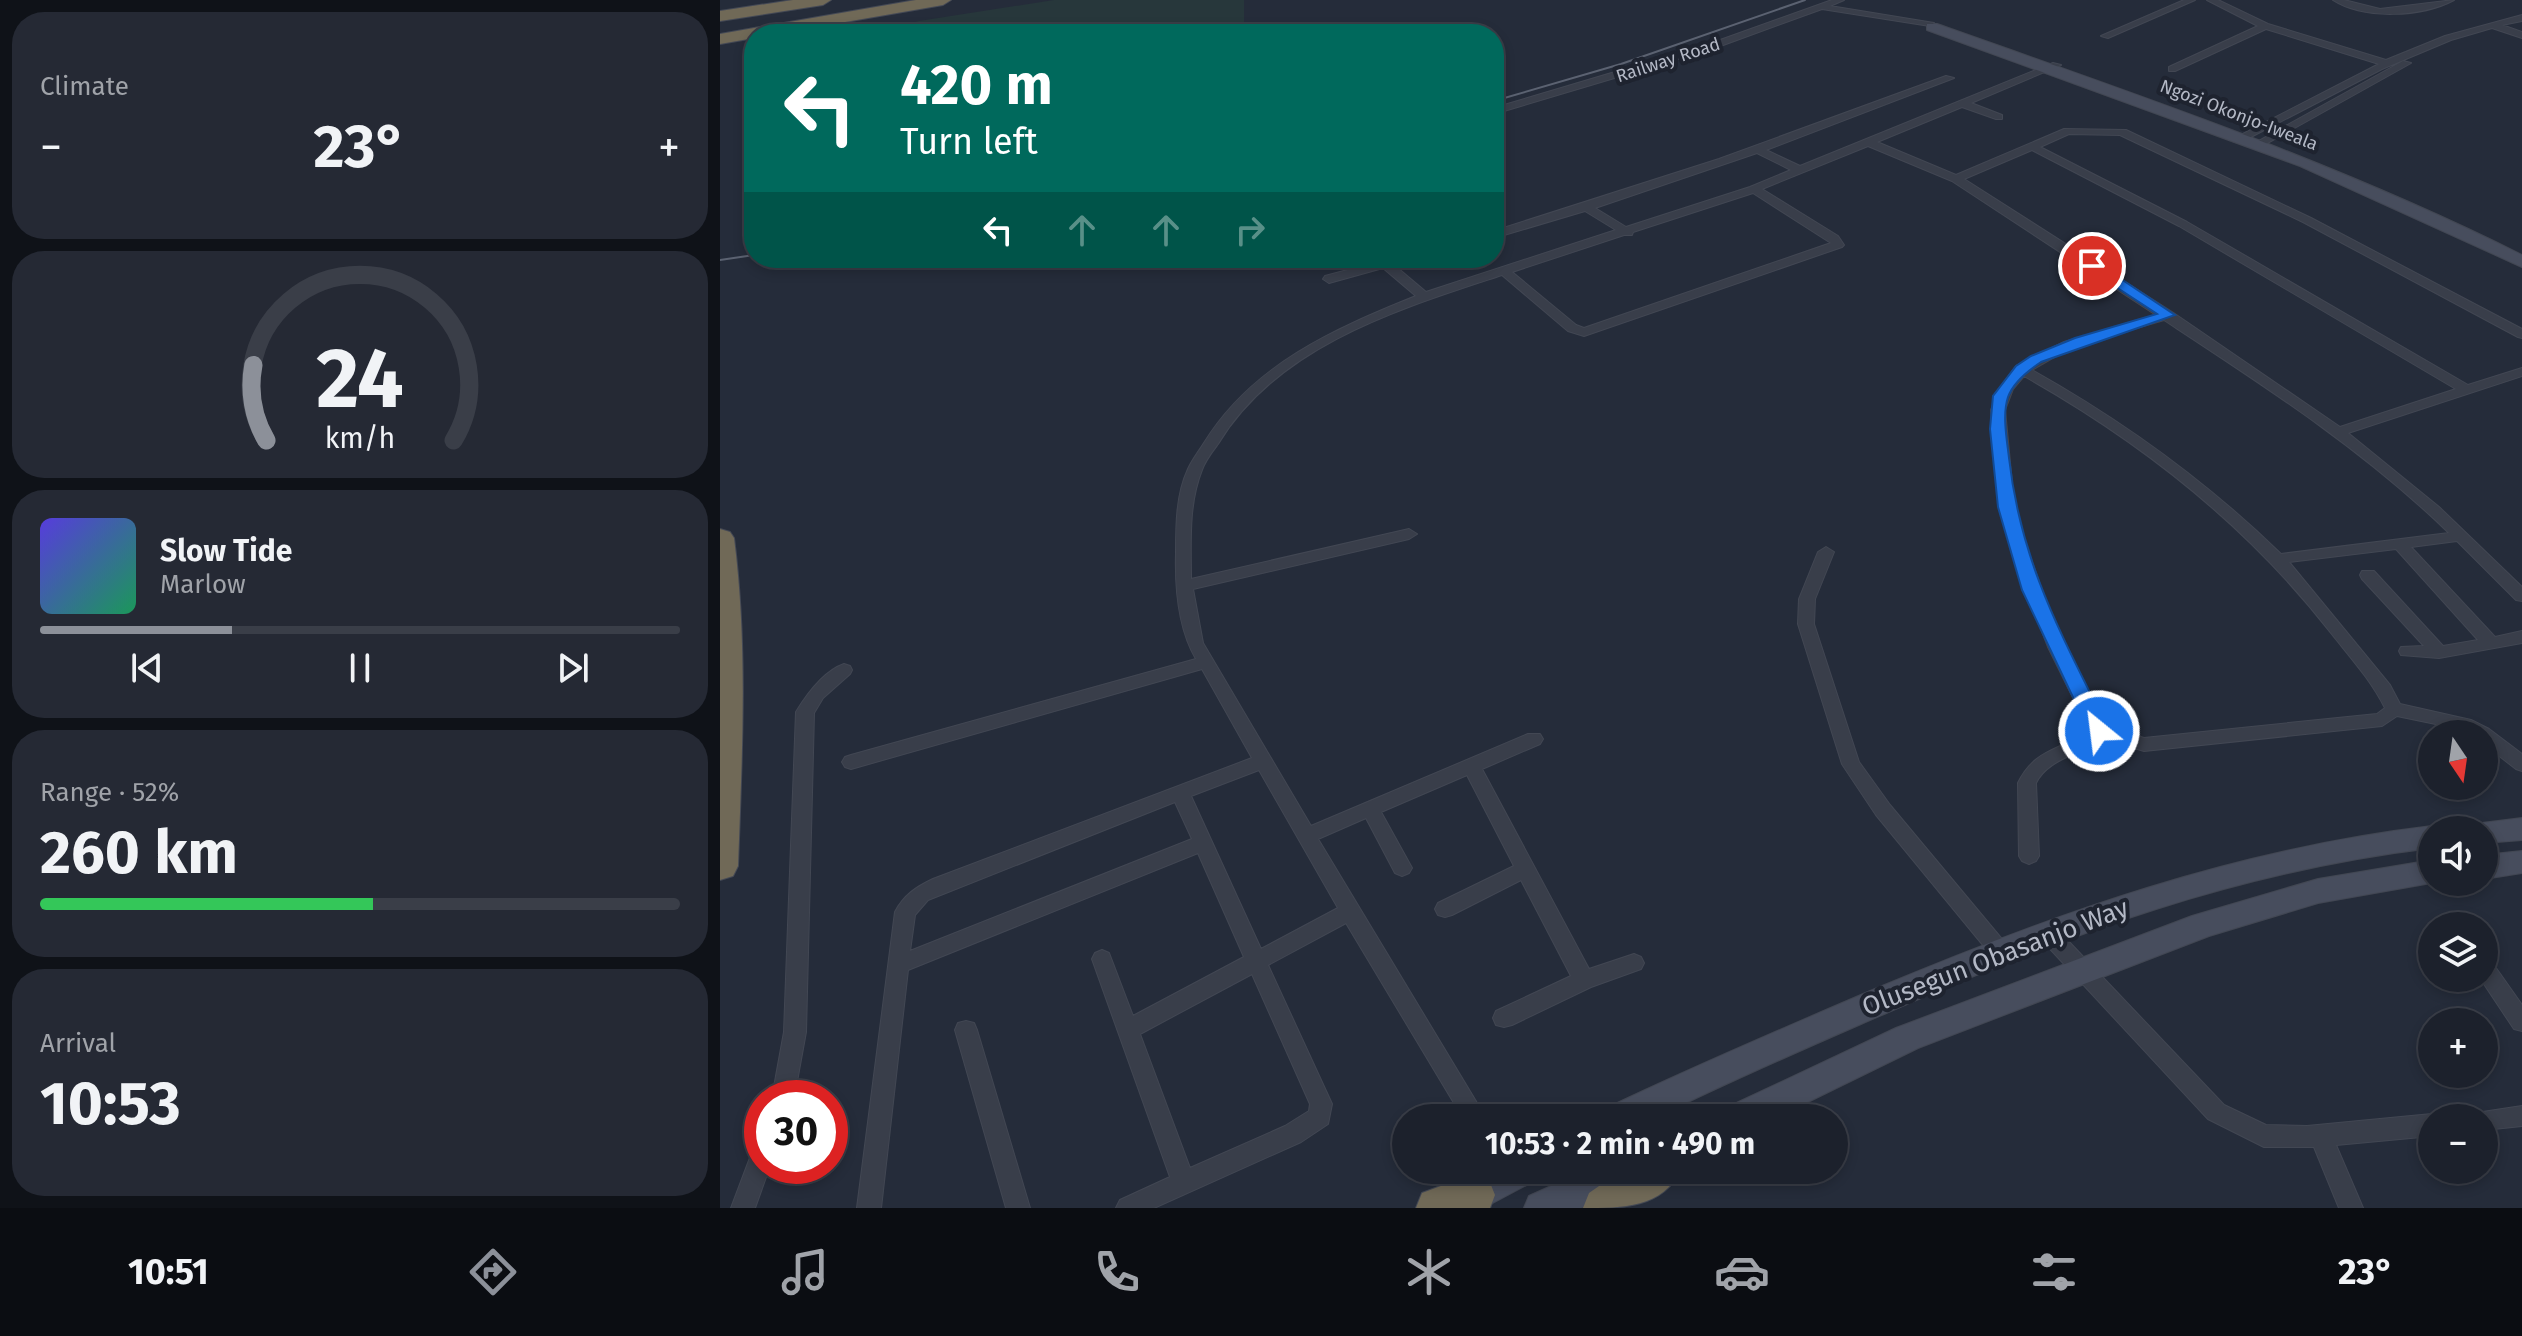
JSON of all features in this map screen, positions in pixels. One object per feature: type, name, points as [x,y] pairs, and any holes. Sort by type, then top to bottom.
[{"type":"highway","points":[[720,8],[787,0]]},
{"type":"highway","points":[[720,18],[823,0]]},
{"type":"highway","points":[[720,18],[943,0]]},
{"type":"highway","points":[[720,26],[848,6]]},
{"type":"highway","points":[[778,24],[848,6]]},
{"type":"highway","points":[[720,39],[744,33]]},
{"type":"highway","points":[[720,538],[724,645],[724,828],[720,866]]},
{"type":"highway","points":[[1605,1208],[1639,1184]]},
{"type":"street","name":"Railway Road","points":[[1504,108],[1684,55],[1840,0]]},
{"type":"street","points":[[2105,36],[2191,0]]},
{"type":"street","points":[[2211,0],[2265,26],[2398,67]]},
{"type":"street","points":[[2337,0],[2357,9],[2389,14],[2450,0]]},
{"type":"street","points":[[1819,7],[1935,25]]},
{"type":"street","points":[[2257,137],[2383,62],[2491,25],[2522,18]]},
{"type":"street","name":"Ngozi Okonjo-Iweala","points":[[1935,25],[2257,137],[2393,189],[2522,252]]},
{"type":"street","points":[[2491,25],[2522,35]]},
{"type":"street","points":[[2257,137],[2398,67],[2522,25]]},
{"type":"street","points":[[2172,69],[2265,26]]},
{"type":"street","points":[[1467,1104],[1350,911],[1195,643],[1184,586],[1184,512],[1195,469],[1224,422],[1258,387],[1297,357],[1349,327],[1424,297],[1628,233],[1754,189],[2052,66]]},
{"type":"street","points":[[1504,232],[1761,151],[1949,78]]},
{"type":"street","points":[[1901,97],[1913,102]]},
{"type":"street","points":[[1961,103],[1999,117]]},
{"type":"street","points":[[1926,107],[1938,112]]},
{"type":"street","points":[[2075,119],[2096,124],[2102,130]]},
{"type":"street","points":[[1956,179],[2068,131],[2102,130],[2134,136],[2213,173],[2522,334]]},
{"type":"street","name":"Ngozi Okonjo-Iweala","points":[[2257,137],[2439,220],[2522,262]]},
{"type":"street","points":[[1866,141],[1956,179],[2168,315],[2338,432],[2463,536],[2522,596]]},
{"type":"street","points":[[2031,146],[2183,224],[2465,389]]},
{"type":"street","points":[[1761,151],[1800,170]]},
{"type":"street","points":[[1505,272],[1572,328],[1584,332],[1838,245],[1834,238],[1754,189]]},
{"type":"street","points":[[1588,208],[1628,233]]},
{"type":"street","points":[[1329,279],[1371,268]]},
{"type":"street","points":[[1391,268],[1424,297]]},
{"type":"street","points":[[2168,315],[2080,341],[2021,369],[2001,396],[1998,410],[2008,517],[2031,590],[2099,731],[2144,745],[2382,720],[2394,709]]},
{"type":"street","points":[[2021,369],[2074,398],[2128,434],[2185,477],[2277,559],[2384,689],[2394,709]]},
{"type":"street","points":[[2338,432],[2522,372]]},
{"type":"street","points":[[1184,586],[1409,534]]},
{"type":"street","points":[[2277,559],[2463,536]]},
{"type":"street","points":[[2400,544],[2491,643]]},
{"type":"street","points":[[1826,552],[1807,599],[1806,624],[1851,764],[1901,833],[1999,950]]},
{"type":"street","points":[[2368,575],[2439,652]]},
{"type":"street","points":[[2407,651],[2439,652],[2522,637]]},
{"type":"street","points":[[851,762],[1206,662]]},
{"type":"street","points":[[786,1080],[795,1032],[805,712],[817,694],[844,670]]},
{"type":"street","points":[[2394,709],[2446,720]]},
{"type":"street","points":[[2029,856],[2027,783],[2030,773],[2040,762],[2086,744],[2099,731]]},
{"type":"street","points":[[1306,836],[1534,739]]},
{"type":"street","points":[[2498,745],[2522,764]]},
{"type":"street","points":[[869,1208],[905,912],[921,894],[1263,761]]},
{"type":"street","points":[[1471,766],[1584,980]]},
{"type":"street","points":[[1128,1208],[1293,1134],[1320,1117],[1321,1104],[1181,794]]},
{"type":"street","points":[[1370,809],[1402,868]]},
{"type":"street","points":[[2498,831],[2522,829]]},
{"type":"street","name":"Olusegun Obasanjo Way","points":[[1649,1104],[1697,1080],[2046,931],[2162,893],[2298,856],[2418,839]]},
{"type":"street","points":[[899,965],[1203,843]]},
{"type":"street","points":[[2498,865],[2522,862]]},
{"type":"street","points":[[1445,909],[1525,869]]},
{"type":"street","name":"Olusegun Obasanjo Way","points":[[1769,1104],[1907,1038],[2203,925],[2318,891],[2418,874]]},
{"type":"street","points":[[1127,1030],[1350,911]]},
{"type":"street","points":[[2046,931],[2216,1112],[2264,1136],[2321,1136],[2418,1126]]},
{"type":"street","points":[[1102,959],[1184,1183]]},
{"type":"street","points":[[1504,1018],[1584,980],[1634,963]]},
{"type":"street","points":[[2498,987],[2522,1022]]},
{"type":"street","points":[[966,1030],[1018,1208]]},
{"type":"street","points":[[2498,1119],[2522,1116]]},
{"type":"street","points":[[2321,1136],[2351,1208]]},
{"type":"street","points":[[743,1208],[752,1184]]},
{"type":"street","points":[[1542,1208],[1595,1184]]},
{"type":"shaded area","points":[[1054,0],[1244,0],[1244,24],[907,24]]},
{"type":"tram line","points":[[1504,98],[1621,64],[1805,0]]},
{"type":"tram line","points":[[720,260],[744,256]]},
{"type":"route","points":[[2092,266],[2168,315],[2080,341],[2036,359],[2021,369],[2001,396],[1998,429],[2006,507],[2031,590],[2069,675],[2099,731]]}]
